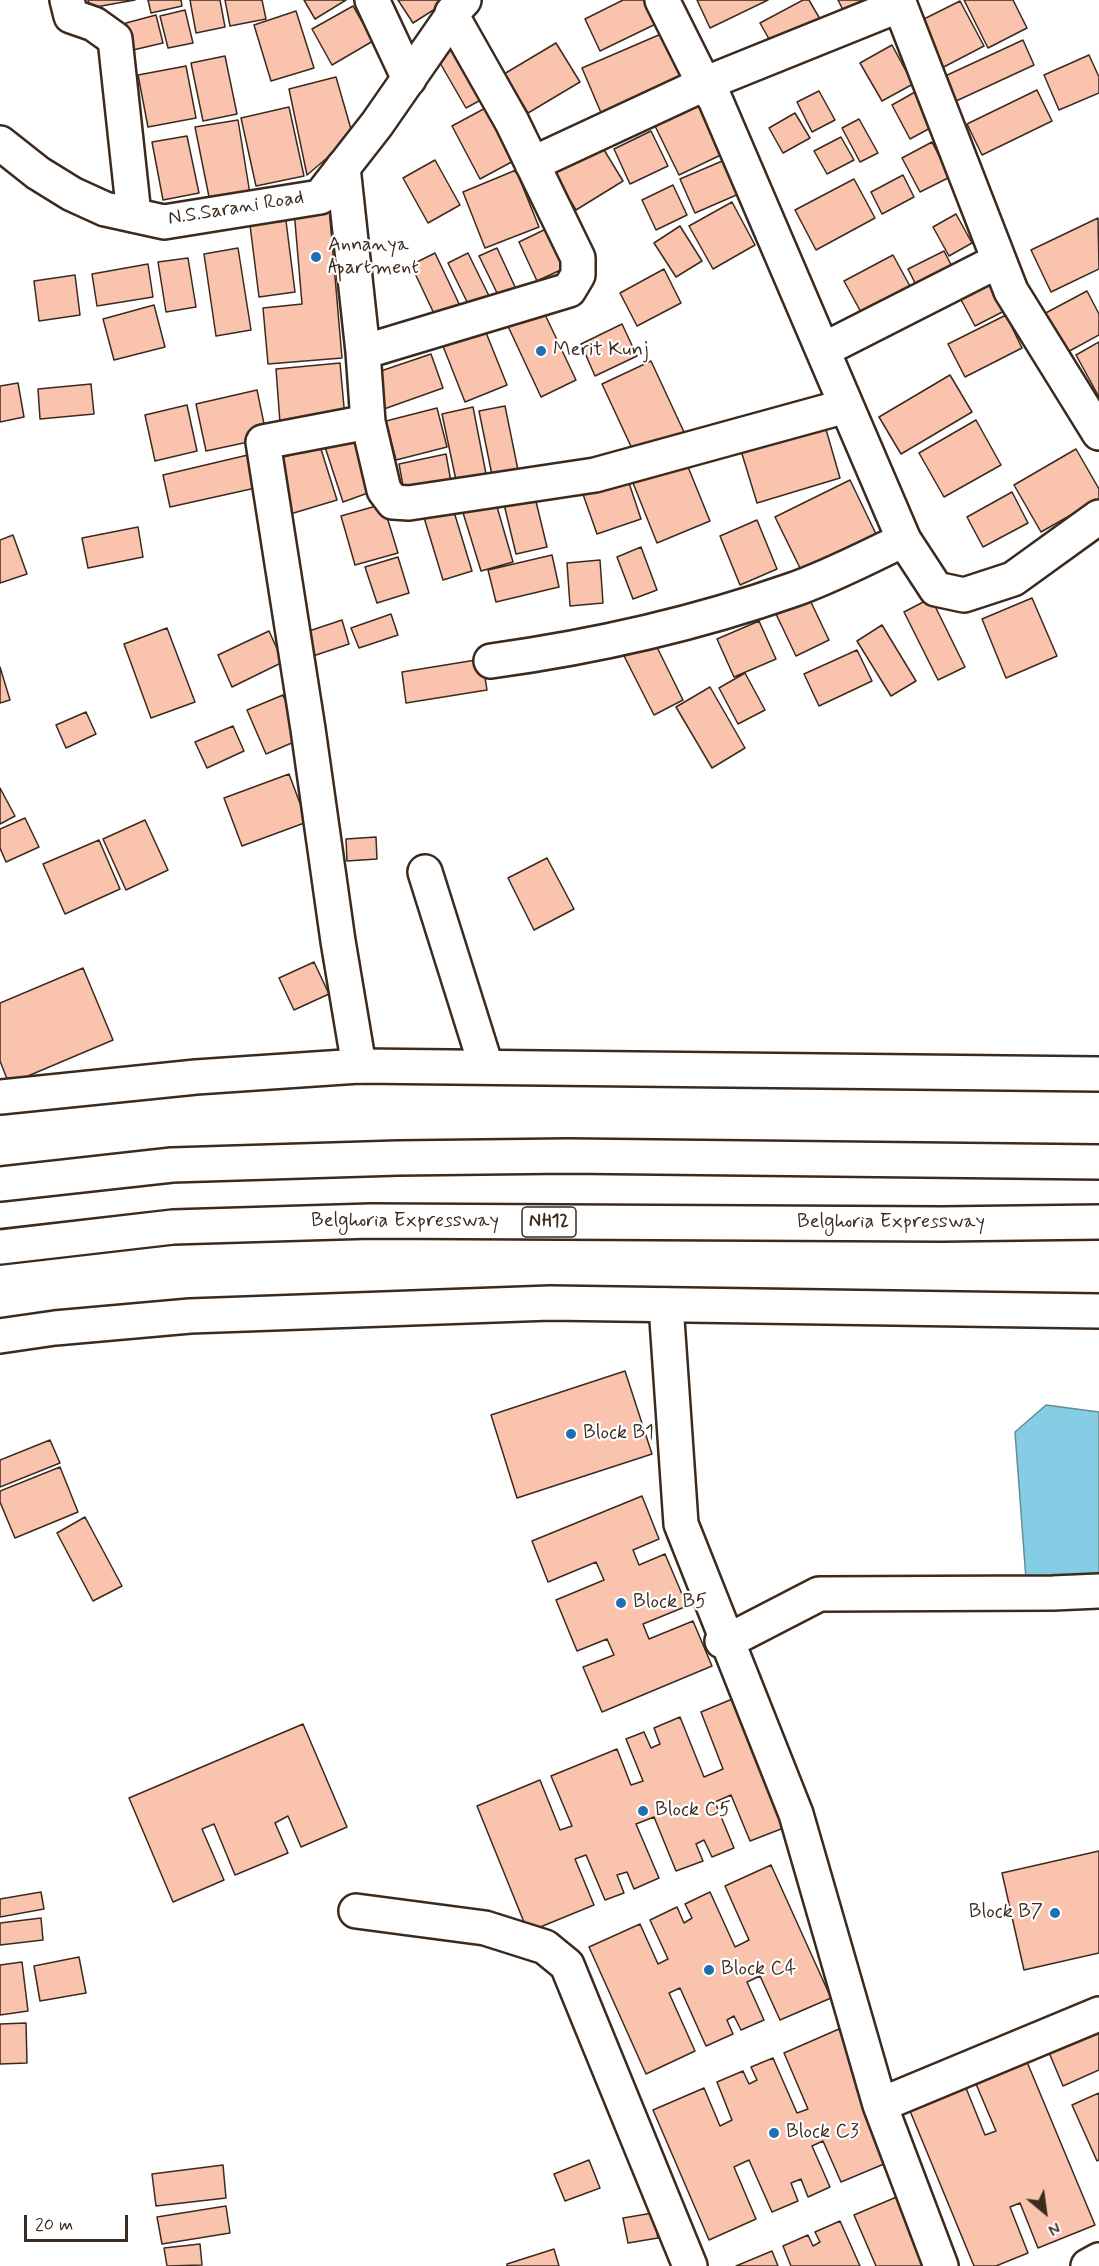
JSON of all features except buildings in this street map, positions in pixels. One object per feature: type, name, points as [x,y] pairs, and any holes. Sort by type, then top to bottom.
[{"type":"main road","points":[[67,0],[71,16],[94,24],[115,39],[134,215]]},
{"type":"main road","points":[[372,0],[409,79]]},
{"type":"main road","points":[[662,0],[704,84],[715,99],[904,540],[936,589],[964,594],[1013,579],[1099,517]]},
{"type":"main road","points":[[532,164],[704,84],[899,3],[1011,291],[1099,433]]},
{"type":"main road","points":[[363,352],[569,290],[578,275],[578,258],[458,8]]},
{"type":"main road","name":"N.S.Sarani Road","points":[[0,142],[38,173],[72,194],[105,209],[164,222],[320,196],[409,79],[458,8]]},
{"type":"main road","points":[[343,167],[363,352],[368,422],[384,490],[393,502],[409,502],[595,475],[846,406]]},
{"type":"main road","points":[[823,350],[998,261]]},
{"type":"main road","points":[[359,1066],[263,442],[368,422]]},
{"type":"main road","points":[[491,661],[557,652],[689,622],[793,590],[904,540]]},
{"type":"main road","points":[[425,872],[486,1066]]},
{"type":"main road","points":[[0,1097],[196,1077],[359,1066],[1099,1074]]},
{"type":"main road","points":[[0,1184],[172,1165],[398,1158],[568,1156],[1099,1162]]},
{"type":"main road","name":"Belghoria Expressway","points":[[0,1248],[173,1227],[371,1221],[942,1224],[1099,1222]]},
{"type":"main road","points":[[0,1336],[55,1328],[190,1316],[550,1303],[1099,1311]]},
{"type":"main road","points":[[666,1305],[681,1524],[725,1641],[796,1814],[880,2105],[940,2266]]},
{"type":"main road","points":[[725,1641],[819,1594],[1099,1591]]},
{"type":"main road","points":[[356,1911],[485,1928],[545,1947],[567,1965],[690,2266]]},
{"type":"main road","points":[[880,2105],[1099,2014]]},
{"type":"main road","points":[[1088,2266],[1099,2260]]},
{"type":"water","points":[[1046,1405],[1099,1412],[1099,1604],[1028,1606],[1015,1432]]},
{"type":"place","name":"Annanya Apartment","points":[[316,257]]},
{"type":"place","name":"Merit Kunj","points":[[541,351]]},
{"type":"place","name":"Block B1","points":[[571,1434]]},
{"type":"place","name":"Block B5","points":[[621,1603]]},
{"type":"place","name":"Block C5","points":[[643,1811]]},
{"type":"place","name":"Block B7","points":[[1055,1913]]},
{"type":"place","name":"Block C4","points":[[709,1970]]},
{"type":"place","name":"Block C3","points":[[774,2133]]}]
